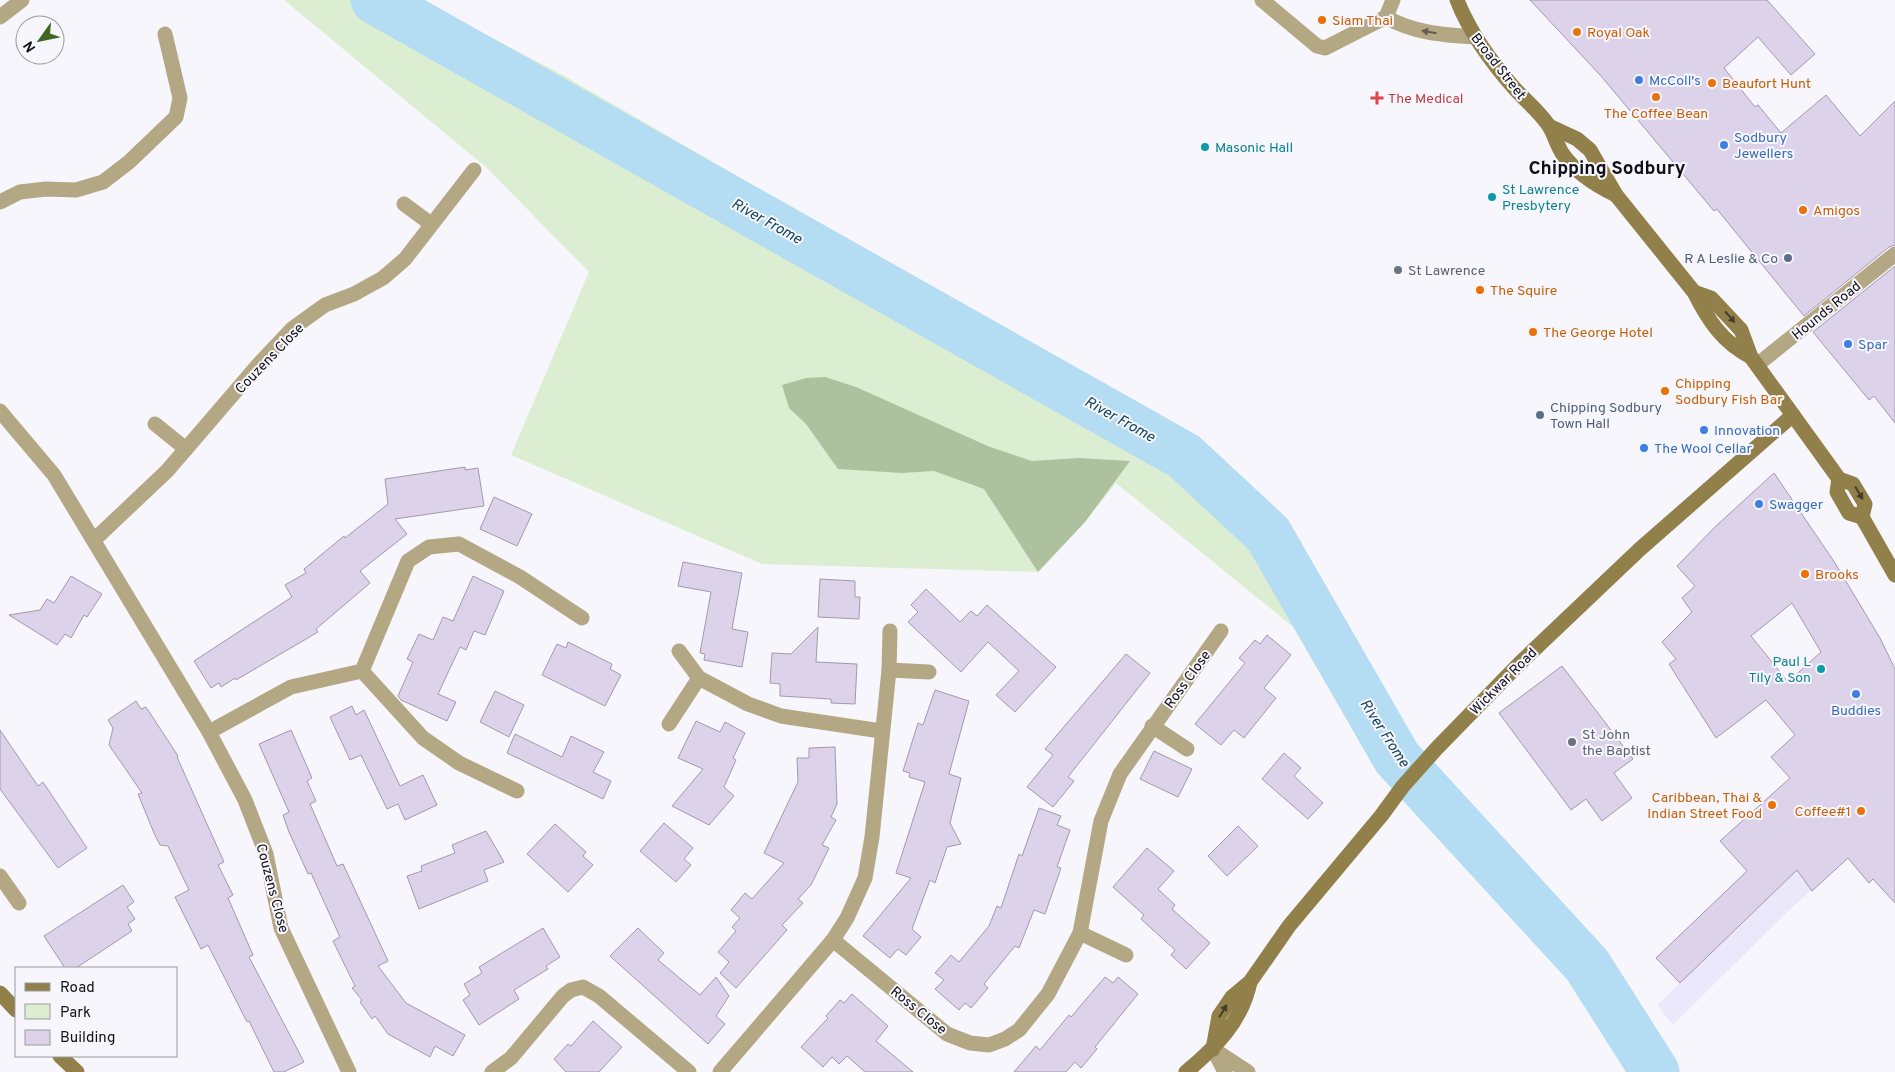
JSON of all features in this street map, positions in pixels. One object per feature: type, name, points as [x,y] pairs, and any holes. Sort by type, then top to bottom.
[{"type":"main road","name":"Broad Street","points":[[1457,0],[1475,38],[1507,80],[1549,126],[1562,152],[1573,166],[1599,186],[1616,195]]},
{"type":"main road","name":"Broad Street","points":[[1549,126],[1577,138],[1590,150],[1616,195],[1694,292],[1702,308],[1726,342],[1754,361],[1839,479],[1837,492],[1846,509],[1849,513],[1862,518],[1895,575]]},
{"type":"main road","name":"Wickwar Road","points":[[1186,1072],[1213,1049],[1238,1017],[1246,1000],[1250,982],[1289,926],[1381,816],[1403,786],[1435,750],[1520,663],[1640,549],[1793,415]]},
{"type":"main road","points":[[0,993],[15,1009]]},
{"type":"main road","points":[[61,1057],[77,1072]]},
{"type":"street","points":[[0,17],[22,0]]},
{"type":"street","points":[[1262,0],[1317,46],[1325,48],[1386,16],[1393,0]]},
{"type":"street","points":[[1386,16],[1400,25],[1429,33],[1475,38]]},
{"type":"street","points":[[0,202],[20,192],[46,189],[76,190],[103,182],[129,162],[176,117],[180,98],[165,34]]},
{"type":"street","name":"Couzens Close","points":[[94,540],[167,471],[259,364],[293,328],[325,305],[354,294],[382,278],[404,259],[474,170]]},
{"type":"street","points":[[404,204],[431,224]]},
{"type":"street","name":"Hounds Road","points":[[1754,361],[1895,254]]},
{"type":"street","name":"Couzens Close","points":[[0,411],[54,475],[209,732],[245,800],[266,854],[281,928],[349,1072]]},
{"type":"street","points":[[155,424],[186,449]]},
{"type":"street","points":[[362,671],[408,561],[430,547],[459,544],[520,577],[582,618]]},
{"type":"street","points":[[720,1072],[834,940],[847,918],[864,878],[872,837],[881,731],[889,670],[890,631]]},
{"type":"street","name":"Ross Close","points":[[834,940],[947,1034],[970,1043],[989,1045],[1005,1039],[1019,1030],[1048,994],[1080,933],[1101,821],[1120,774],[1152,726],[1221,631]]},
{"type":"street","points":[[679,651],[699,678],[748,704],[781,716],[881,731]]},
{"type":"street","points":[[889,670],[929,672]]},
{"type":"street","points":[[209,732],[291,686],[362,671]]},
{"type":"street","points":[[362,671],[423,738],[459,763],[517,791]]},
{"type":"street","points":[[668,724],[699,678]]},
{"type":"street","points":[[1152,726],[1187,749]]},
{"type":"street","points":[[0,876],[19,903]]},
{"type":"street","points":[[1080,933],[1126,955]]},
{"type":"street","points":[[492,1072],[511,1058],[563,996],[571,990],[583,987],[599,996],[689,1072]]},
{"type":"street","points":[[1213,1049],[1225,1072]]},
{"type":"street","points":[[1213,1049],[1248,1072]]},
{"type":"shaded area","points":[[1824,846],[1839,866],[1787,912],[1673,1025],[1657,1005],[1771,895],[1748,870]]},
{"type":"green space","points":[[284,0],[420,0],[561,74],[1190,438],[1279,527],[1330,614],[1302,634],[1116,483],[1085,522],[1038,572],[762,564],[511,455],[589,272],[487,168]]},
{"type":"green space","points":[[825,377],[856,387],[990,447],[1032,461],[1079,458],[1130,461],[1085,522],[1038,572],[984,489],[934,471],[902,473],[838,469],[806,424],[789,408],[782,385],[806,378]]},
{"type":"building","points":[[1530,0],[1767,0],[1815,54],[1791,75],[1758,37],[1724,68],[1755,107],[1758,105],[1781,133],[1826,95],[1860,136],[1895,101],[1895,245],[1889,247],[1804,316],[1717,209],[1714,211],[1601,76]]},
{"type":"building","points":[[1895,266],[1895,423],[1874,396],[1869,400],[1813,332]]},
{"type":"building","points":[[465,467],[465,470],[478,468],[484,506],[395,519],[407,534],[360,571],[370,583],[316,629],[318,632],[236,680],[235,678],[221,687],[219,683],[211,688],[194,661],[292,597],[285,585],[306,573],[304,569],[344,536],[345,538],[388,504],[385,479]]},
{"type":"building","points":[[1774,473],[1835,563],[1880,638],[1895,669],[1895,903],[1873,879],[1869,883],[1848,858],[1812,891],[1797,870],[1680,983],[1656,958],[1747,871],[1720,841],[1790,778],[1771,757],[1795,735],[1766,700],[1716,738],[1669,664],[1676,659],[1662,642],[1692,612],[1682,598],[1695,586],[1677,566],[1716,526]],"holes":[[[1792,603],[1821,652],[1788,682],[1751,636]]]},
{"type":"building","points":[[494,497],[532,514],[517,546],[480,529]]},
{"type":"building","points":[[683,562],[742,573],[732,629],[748,632],[742,667],[704,660],[705,654],[700,653],[711,592],[678,586]]},
{"type":"building","points":[[71,576],[102,594],[87,617],[84,615],[71,638],[65,634],[57,645],[9,615],[40,610],[47,599],[54,603]]},
{"type":"building","points":[[473,576],[504,591],[485,635],[474,631],[466,650],[460,647],[438,694],[456,702],[447,721],[401,700],[398,696],[413,662],[407,659],[419,634],[433,640],[443,617],[453,621]]},
{"type":"building","points":[[820,579],[855,581],[855,597],[860,597],[859,619],[818,617]]},
{"type":"building","points":[[926,589],[960,622],[971,611],[977,616],[987,605],[1056,667],[1015,712],[996,695],[1019,671],[988,642],[961,672],[908,622],[918,612],[911,605]]},
{"type":"building","points":[[818,627],[816,662],[857,664],[855,704],[831,703],[831,699],[780,696],[780,684],[770,683],[772,653],[791,654]]},
{"type":"building","points":[[1267,635],[1291,655],[1264,688],[1276,698],[1244,738],[1234,730],[1221,745],[1195,724],[1245,663],[1239,658],[1255,640],[1260,644]]},
{"type":"building","points":[[568,642],[612,664],[610,669],[621,675],[605,706],[542,675],[557,644],[566,648]]},
{"type":"building","points":[[1126,654],[1150,673],[1068,777],[1074,781],[1053,807],[1027,787],[1053,755],[1045,749]]},
{"type":"building","name":"St John the Baptist","points":[[1562,666],[1633,759],[1614,773],[1632,798],[1602,821],[1586,799],[1571,810],[1499,713]]},
{"type":"building","points":[[935,690],[969,701],[949,774],[961,778],[950,823],[961,844],[947,847],[935,883],[930,880],[912,929],[921,937],[906,955],[898,949],[890,958],[863,936],[911,878],[896,873],[925,782],[909,777],[910,773],[903,771],[918,723],[923,725]]},
{"type":"building","points":[[495,691],[524,705],[509,737],[480,722]]},
{"type":"building","points":[[136,701],[141,709],[146,707],[178,756],[224,862],[218,865],[233,895],[228,898],[253,955],[249,957],[304,1062],[284,1072],[274,1072],[208,945],[201,949],[175,897],[189,890],[168,846],[160,845],[154,833],[138,794],[142,793],[109,745],[113,728],[108,720]]},
{"type":"building","points":[[352,706],[356,715],[364,710],[400,786],[423,775],[437,805],[405,820],[398,804],[387,809],[361,755],[350,760],[330,717]]},
{"type":"building","points":[[696,721],[720,732],[725,722],[745,733],[733,758],[736,760],[724,787],[734,796],[709,825],[672,806],[703,769],[678,758]]},
{"type":"building","points":[[0,730],[38,786],[43,782],[87,848],[58,868],[0,789]]},
{"type":"building","points":[[291,730],[312,778],[307,781],[316,801],[310,804],[337,866],[343,864],[388,961],[378,966],[406,1003],[465,1035],[453,1056],[435,1046],[430,1057],[388,1034],[375,1016],[372,1019],[360,1002],[362,1000],[352,988],[355,986],[333,941],[340,937],[311,873],[308,874],[289,832],[283,815],[289,812],[259,744]]},
{"type":"building","points":[[515,734],[562,757],[571,736],[604,752],[593,772],[611,781],[603,799],[507,753]]},
{"type":"building","points":[[835,747],[837,804],[831,817],[836,820],[822,845],[829,848],[811,885],[798,899],[803,903],[782,925],[787,930],[736,988],[720,973],[729,962],[718,952],[736,931],[732,927],[740,918],[731,910],[745,893],[752,899],[784,863],[764,853],[798,782],[797,758],[809,758],[809,748]]},
{"type":"building","points":[[1154,751],[1192,769],[1178,797],[1140,779]]},
{"type":"building","points":[[1284,753],[1301,768],[1294,776],[1323,803],[1308,819],[1262,779]]},
{"type":"building","points":[[1039,808],[1061,816],[1057,825],[1070,830],[1057,867],[1061,868],[1045,914],[1034,910],[1019,948],[1015,946],[984,984],[988,988],[971,1008],[965,1003],[959,1010],[935,989],[944,980],[935,973],[951,955],[959,962],[989,926],[997,906],[1001,908],[1019,854],[1022,856]]},
{"type":"building","points":[[664,823],[693,848],[684,859],[691,865],[676,882],[640,851]]},
{"type":"building","points":[[555,824],[586,852],[583,856],[593,865],[568,892],[527,854]]},
{"type":"building","points":[[1238,826],[1258,846],[1227,876],[1208,856]]},
{"type":"building","points":[[486,831],[504,862],[484,870],[488,881],[419,909],[407,876],[422,871],[421,866],[455,853],[452,845]]},
{"type":"building","points":[[1147,848],[1174,871],[1158,889],[1175,905],[1172,909],[1210,943],[1186,969],[1171,955],[1175,950],[1141,919],[1144,915],[1113,887]]},
{"type":"building","points":[[123,885],[134,902],[127,907],[135,919],[128,924],[132,931],[78,967],[64,967],[44,936]]},
{"type":"building","points":[[543,928],[560,957],[546,966],[548,969],[514,990],[519,999],[479,1025],[463,1000],[470,995],[464,984],[482,973],[479,967]]},
{"type":"building","points":[[638,928],[664,953],[658,960],[700,995],[716,977],[729,996],[716,1016],[725,1024],[708,1044],[610,956]]},
{"type":"building","points":[[1105,977],[1113,983],[1118,977],[1138,994],[1095,1047],[1097,1049],[1081,1068],[1075,1062],[1066,1072],[1014,1072],[1036,1046],[1040,1050],[1069,1015],[1071,1017]]},
{"type":"building","points":[[852,994],[888,1026],[876,1041],[913,1072],[865,1072],[847,1056],[839,1064],[832,1057],[823,1067],[801,1047],[828,1018],[826,1016],[840,1000],[844,1003]]},
{"type":"building","points":[[593,1021],[622,1047],[599,1072],[566,1072],[554,1059],[568,1044],[571,1046]]},
{"type":"waterway","name":"River Frome","points":[[375,0],[1184,456],[1268,534],[1397,758],[1587,965],[1655,1072]]},
{"type":"place","name":"Siam Thai","points":[[1322,20]]},
{"type":"place","name":"Royal Oak","points":[[1577,32]]},
{"type":"place","name":"McColl's","points":[[1639,80]]},
{"type":"place","name":"Beaufort Hunt","points":[[1712,83]]},
{"type":"place","name":"The Coffee Bean","points":[[1656,97]]},
{"type":"place","name":"The Medical","points":[[1377,98]]},
{"type":"place","name":"Sodbury Jewellers","points":[[1724,145]]},
{"type":"place","name":"Masonic Hall","points":[[1205,147]]},
{"type":"place","name":"St Lawrence Presbytery","points":[[1492,197]]},
{"type":"place","name":"Amigos","points":[[1803,210]]},
{"type":"place","name":"R A Leslie & Co","points":[[1788,258]]},
{"type":"place","name":"St Lawrence","points":[[1398,270]]},
{"type":"place","name":"The Squire","points":[[1480,290]]},
{"type":"place","name":"The George Hotel","points":[[1533,332]]},
{"type":"place","name":"Spar","points":[[1848,344]]},
{"type":"place","name":"Chipping Sodbury Fish Bar","points":[[1665,391]]},
{"type":"place","name":"Chipping Sodbury Town Hall","points":[[1540,415]]},
{"type":"place","name":"Innovation","points":[[1704,430]]},
{"type":"place","name":"The Wool Cellar","points":[[1644,448]]},
{"type":"place","name":"Swagger","points":[[1759,504]]},
{"type":"place","name":"Brooks","points":[[1805,574]]},
{"type":"place","name":"Paul L Tily & Son","points":[[1821,669]]},
{"type":"place","name":"Buddies","points":[[1856,694]]},
{"type":"place","name":"St John the Baptist","points":[[1572,742]]},
{"type":"place","name":"Caribbean, Thai & Indian Street Food","points":[[1772,805]]},
{"type":"place","name":"Coffee#1","points":[[1861,811]]},
{"type":"district","name":"Chipping Sodbury","points":[[1607,167]]}]
